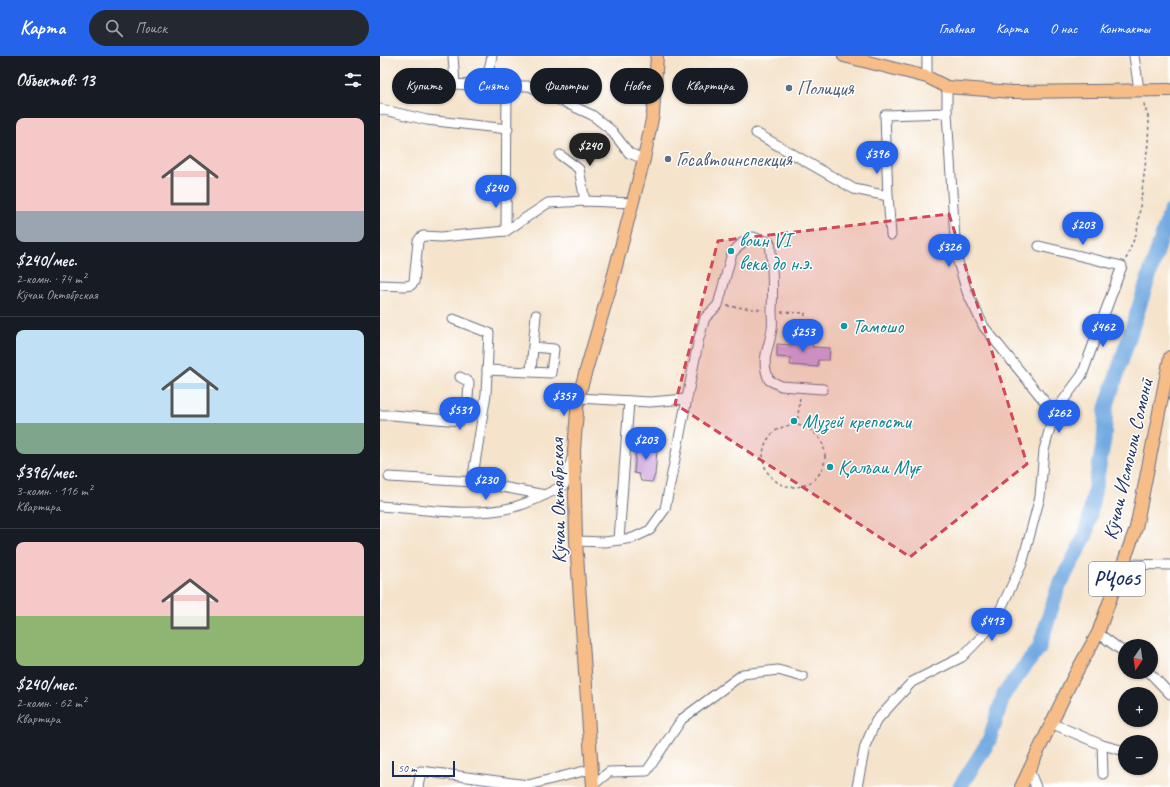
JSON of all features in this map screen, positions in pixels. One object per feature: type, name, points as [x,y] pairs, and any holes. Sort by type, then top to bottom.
[{"type":"main road","name":"Кӯчаи Октябрская","points":[[593,786],[576,541],[574,450],[578,398],[599,328],[644,159],[653,114],[657,56]]},
{"type":"main road","points":[[844,56],[927,77],[947,87],[1013,92],[1170,90]]},
{"type":"main road","name":"Кӯчаи Исмоили Сомонӣ","points":[[1021,787],[1072,680],[1098,633],[1136,528],[1170,357]]},
{"type":"street","points":[[453,56],[455,84],[464,85]]},
{"type":"street","points":[[489,68],[492,56]]},
{"type":"street","points":[[927,56],[927,77]]},
{"type":"street","points":[[1134,56],[1139,90]]},
{"type":"street","points":[[522,86],[529,86],[592,115],[611,130],[629,154],[644,159]]},
{"type":"street","points":[[947,87],[947,113],[956,255],[967,292],[984,327],[1054,413]]},
{"type":"street","points":[[506,231],[507,104]]},
{"type":"street","points":[[380,109],[427,120],[508,129]]},
{"type":"street","points":[[891,235],[884,115],[947,113]]},
{"type":"street","points":[[756,133],[854,190],[888,196]]},
{"type":"street","points":[[560,155],[579,169],[585,201]]},
{"type":"street","points":[[380,285],[405,286],[411,285],[414,282],[418,241],[423,236],[506,231],[548,203],[585,201],[633,203]]},
{"type":"street","points":[[576,541],[605,542],[633,538],[650,530],[665,509],[699,338],[705,318],[718,305],[732,253],[743,242],[754,237],[770,243],[773,268],[772,329],[766,350],[765,370],[770,380],[781,386],[823,388]]},
{"type":"street","points":[[857,787],[866,746],[876,721],[912,682],[962,658],[993,625],[1022,564],[1040,497],[1044,450],[1054,413],[1082,375],[1122,266],[1039,246]]},
{"type":"street","points":[[531,371],[536,315]]},
{"type":"street","points":[[453,319],[489,333],[486,394],[472,482]]},
{"type":"street","points":[[487,370],[551,373],[554,349],[533,347]]},
{"type":"street","points":[[380,415],[460,421],[467,414],[469,391],[469,382],[460,377]]},
{"type":"street","points":[[578,398],[650,402],[686,399]]},
{"type":"street","points":[[619,540],[629,401]]},
{"type":"street","points":[[380,506],[464,512],[487,511],[514,507],[546,495],[564,485],[574,450]]},
{"type":"street","points":[[390,477],[472,482],[546,495]]},
{"type":"street","points":[[1123,564],[1170,565]]},
{"type":"street","points":[[1098,633],[1118,648]]},
{"type":"street","points":[[593,786],[609,772],[647,772],[682,719],[743,674],[778,670],[803,677]]},
{"type":"street","points":[[1156,679],[1170,694]]},
{"type":"street","points":[[1051,723],[1102,745],[1118,748]]},
{"type":"street","points":[[1102,745],[1103,774]]},
{"type":"street","points":[[418,787],[420,771],[528,785],[592,769]]},
{"type":"street","points":[[1029,770],[1036,787]]},
{"type":"path","points":[[1122,266],[1137,232],[1148,143],[1149,120],[1139,90]]},
{"type":"path","points":[[718,305],[805,314],[803,339]]},
{"type":"path","points":[[797,425],[801,387]]},
{"type":"path","points":[[797,425],[809,428],[818,436],[824,446],[826,458],[822,470],[814,480],[804,485],[792,487],[780,483],[770,476],[765,465],[763,453],[767,441],[774,432],[785,426],[797,425]]},
{"type":"highlighted area","points":[[949,214],[1027,464],[910,557],[675,404],[718,241]]},
{"type":"building","points":[[800,339],[806,339],[812,343],[812,347],[830,348],[829,360],[818,360],[818,367],[790,365],[791,358],[777,357],[777,344],[792,345]]},
{"type":"building","points":[[640,441],[654,443],[657,450],[655,475],[652,482],[641,481],[639,474],[634,473],[636,449],[639,449]]},
{"type":"waterway","points":[[960,787],[989,741],[1004,694],[1039,648],[1058,588],[1086,535],[1104,440],[1106,408],[1170,212]]},
{"type":"place","name":"Полиция","points":[[789,88]]},
{"type":"place","name":"Госавтоинспекция","points":[[668,159]]},
{"type":"place","name":"воин VI века до н.э.","points":[[731,251]]},
{"type":"place","name":"Тамошо","points":[[844,326]]},
{"type":"place","name":"Музей крепости","points":[[794,421]]},
{"type":"place","name":"Қалъаи Муғ","points":[[830,467]]}]
